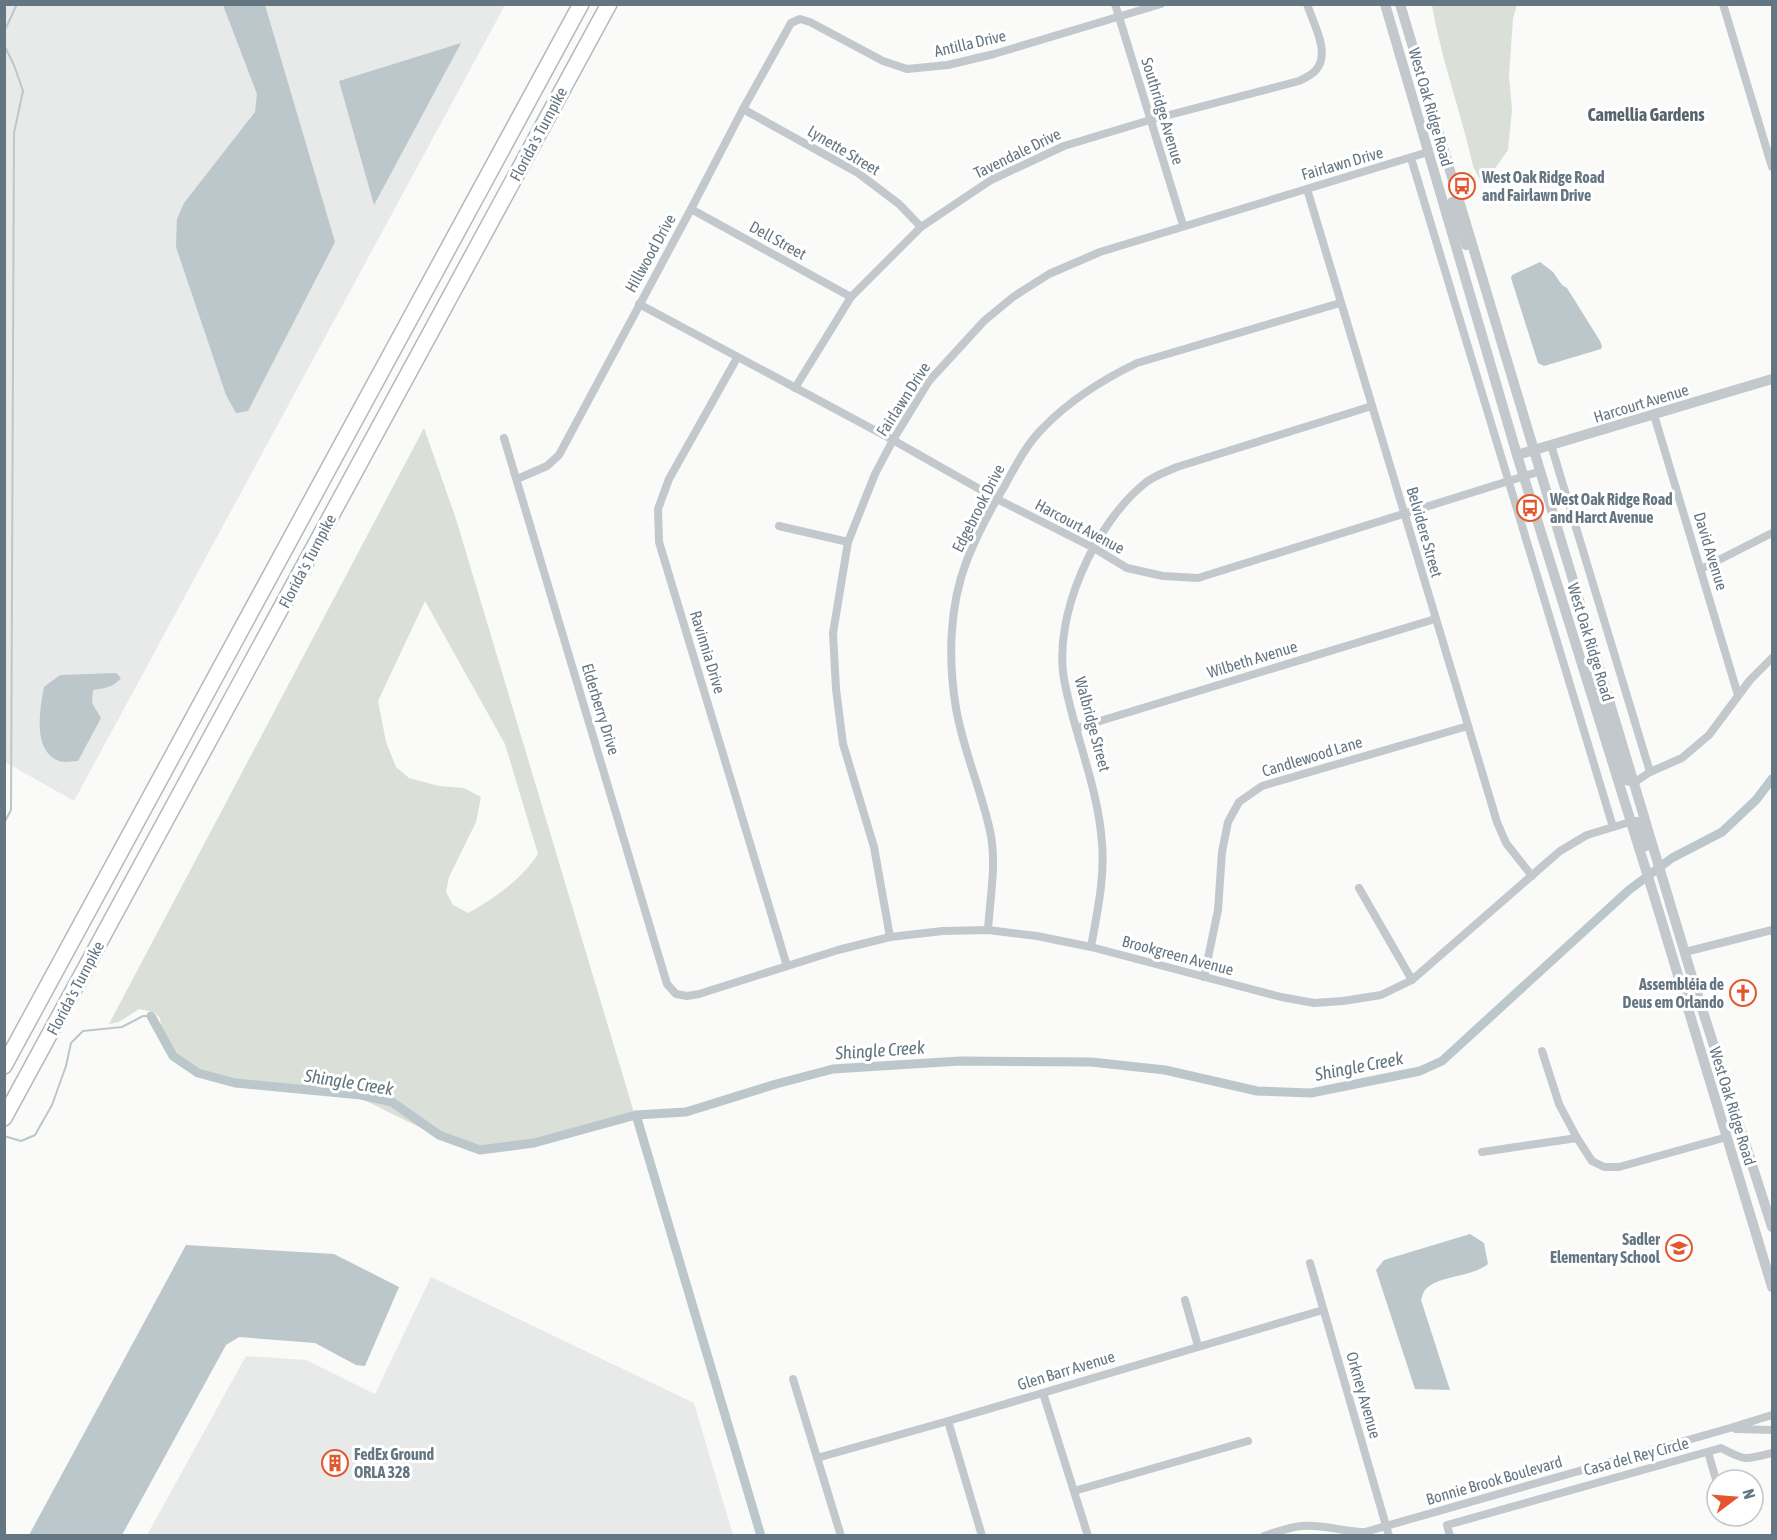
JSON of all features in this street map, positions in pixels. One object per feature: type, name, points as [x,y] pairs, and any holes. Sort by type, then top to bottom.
[{"type":"highway","name":"Florida's Turnpike","points":[[4,1066],[581,4]]},
{"type":"highway","name":"Florida's Turnpike","points":[[4,1118],[609,4]]},
{"type":"street","name":"Southridge Avenue","points":[[1115,4],[1183,225]]},
{"type":"street","name":"Antilla Drive","points":[[791,23],[800,20],[810,22],[883,61],[907,69],[948,65],[994,54],[1161,4]]},
{"type":"street","name":"Tavendale Drive","points":[[795,388],[851,297],[921,227],[991,180],[1064,146],[1150,120],[1299,81],[1315,72],[1321,63],[1322,51],[1307,4]]},
{"type":"street","name":"West Oak Ridge Road","points":[[1385,4],[1517,455],[1773,1287]]},
{"type":"street","name":"West Oak Ridge Road","points":[[1400,4],[1685,952],[1773,1229]]},
{"type":"street","points":[[1723,4],[1773,167]]},
{"type":"street","name":"Hillwood Drive","points":[[517,479],[547,466],[558,455],[692,209],[742,110],[791,23]]},
{"type":"street","name":"Lynette Street","points":[[742,110],[858,173],[899,204],[921,227]]},
{"type":"street","points":[[1428,152],[1437,151],[1460,230],[1466,245],[1474,250]]},
{"type":"street","name":"Fairlawn Drive","points":[[890,937],[874,847],[843,744],[836,689],[833,633],[848,542],[875,474],[929,381],[984,321],[1013,297],[1049,274],[1100,252],[1183,225],[1428,152]]},
{"type":"street","points":[[1411,158],[1613,827]]},
{"type":"street","name":"Belvidere Street","points":[[1307,189],[1497,822],[1506,843],[1532,876]]},
{"type":"street","name":"Dell Street","points":[[692,209],[851,297]]},
{"type":"street","name":"Edgebrook Drive","points":[[988,930],[993,856],[991,832],[956,709],[951,657],[954,609],[967,560],[1015,467],[1042,428],[1075,399],[1106,378],[1137,363],[1340,303]]},
{"type":"street","name":"Harcourt Avenue","points":[[639,304],[894,440],[997,500],[1094,548],[1127,568],[1163,576],[1198,578],[1541,471]]},
{"type":"street","name":"Ravinnia Drive","points":[[737,358],[669,479],[658,509],[659,542],[787,966]]},
{"type":"street","name":"Harcourt Avenue","points":[[1517,455],[1773,379]]},
{"type":"street","name":"Walbridge Street","points":[[1090,947],[1099,899],[1102,844],[1094,790],[1064,678],[1062,639],[1066,613],[1094,548],[1122,505],[1146,482],[1177,467],[1372,406]]},
{"type":"street","name":"David Avenue","points":[[1654,415],[1738,695]]},
{"type":"street","name":"Elderberry Drive","points":[[504,438],[670,989]]},
{"type":"street","points":[[1551,446],[1650,772]]},
{"type":"street","points":[[779,526],[848,542]]},
{"type":"street","points":[[1701,569],[1773,533]]},
{"type":"street","name":"Wilbeth Avenue","points":[[1077,728],[1435,619]]},
{"type":"street","points":[[1584,673],[1599,689],[1626,780],[1635,782],[1650,772],[1682,758],[1709,735],[1762,666],[1773,658]]},
{"type":"street","name":"Candlewood Lane","points":[[1204,977],[1218,910],[1228,822],[1239,802],[1262,786],[1468,726]]},
{"type":"street","points":[[1630,822],[1638,822],[1653,865],[1662,874]]},
{"type":"street","name":"Brookgreen Avenue","points":[[670,989],[676,994],[687,996],[699,994],[890,937],[943,931],[988,930],[1037,936],[1090,947],[1249,990],[1314,1004],[1380,995],[1412,980],[1560,851],[1587,835],[1630,822]]},
{"type":"street","points":[[1359,888],[1412,980]]},
{"type":"street","points":[[1685,952],[1773,930]]},
{"type":"street","points":[[1542,1051],[1559,1104],[1577,1138],[1592,1161],[1604,1167],[1619,1167],[1727,1137]]},
{"type":"street","points":[[1702,1056],[1712,1062],[1725,1106],[1733,1106]]},
{"type":"street","points":[[1482,1152],[1577,1138]]},
{"type":"street","points":[[1735,1165],[1744,1171],[1756,1211],[1773,1229]]},
{"type":"street","name":"Orkney Avenue","points":[[1310,1263],[1389,1536]]},
{"type":"street","points":[[1185,1300],[1198,1346]]},
{"type":"street","name":"Glen Barr Avenue","points":[[817,1458],[1323,1310]]},
{"type":"street","points":[[794,1379],[841,1536]]},
{"type":"street","points":[[1043,1393],[1088,1536]]},
{"type":"street","name":"Bonnie Brook Boulevard","points":[[1264,1536],[1301,1526],[1365,1532],[1773,1414]]},
{"type":"street","points":[[948,1421],[982,1536]]},
{"type":"street","name":"Bonnie Brook Boulevard","points":[[1730,1428],[1773,1430]]},
{"type":"street","points":[[1074,1491],[1248,1442]]},
{"type":"street","name":"Casa del Rey Circle","points":[[1450,1536],[1447,1525],[1721,1448],[1739,1458],[1749,1460],[1773,1453]]},
{"type":"street","points":[[1708,1452],[1713,1468]]},
{"type":"shaded area","points":[[5,5],[505,5],[74,801],[5,762]]},
{"type":"shaded area","points":[[223,5],[265,5],[335,242],[248,411],[236,413],[226,395],[176,247],[177,219],[184,203],[255,112],[257,94]]},
{"type":"shaded area","points":[[1432,5],[1517,5],[1513,18],[1509,76],[1512,110],[1508,150],[1489,177],[1484,180],[1479,178],[1473,166]]},
{"type":"shaded area","points":[[461,43],[374,205],[339,81]]},
{"type":"shaded area","points":[[1540,262],[1553,272],[1567,288],[1600,341],[1601,349],[1544,366],[1538,363],[1511,278],[1512,275]]},
{"type":"shaded area","points":[[424,428],[456,519],[635,1116],[516,1147],[477,1148],[443,1139],[344,1090],[330,1087],[281,1091],[220,1078],[168,1052],[163,1044],[160,1018],[154,1012],[139,1009],[119,1022],[109,1024]],"holes":[[[425,601],[505,744],[538,854],[507,888],[468,913],[453,905],[446,892],[449,877],[476,822],[481,797],[464,788],[439,786],[409,778],[396,767],[386,742],[378,701]]]},
{"type":"shaded area","points":[[116,673],[121,678],[115,684],[93,690],[92,703],[101,718],[78,761],[61,762],[50,756],[41,739],[40,728],[44,687],[60,675]]},
{"type":"shaded area","points":[[1470,1234],[1484,1243],[1488,1264],[1473,1272],[1430,1285],[1421,1300],[1450,1390],[1415,1389],[1376,1270],[1384,1260]]},
{"type":"shaded area","points":[[186,1245],[334,1254],[399,1287],[365,1366],[356,1365],[315,1343],[239,1337],[226,1345],[122,1535],[29,1535]]},
{"type":"shaded area","points":[[431,1277],[694,1403],[733,1535],[147,1535],[246,1356],[306,1360],[375,1394]]},
{"type":"waterway","points":[[4,32],[17,4]]},
{"type":"waterway","points":[[4,45],[23,91],[14,133],[11,810],[4,823]]},
{"type":"waterway","name":"Shingle Creek","points":[[151,1016],[173,1056],[198,1073],[235,1083],[361,1095],[392,1102],[439,1135],[480,1150],[534,1143],[636,1115],[686,1112],[833,1069],[960,1061],[1091,1062],[1165,1070],[1257,1091],[1311,1093],[1420,1071],[1442,1061],[1629,890],[1672,858],[1722,832],[1756,800],[1772,779]]},
{"type":"waterway","name":"Shingle Creek","points":[[4,1136],[21,1141],[35,1135],[52,1105],[66,1066],[71,1043],[83,1031],[122,1027],[143,1016],[151,1016]]},
{"type":"waterway","points":[[636,1115],[761,1536]]},
{"type":"place","name":"West Oak Ridge Road and Fairlawn Drive","points":[[1462,186]]},
{"type":"place","name":"West Oak Ridge Road and Harct Avenue","points":[[1530,508]]},
{"type":"place","name":"Assembléia de Deus em Orlando","points":[[1743,993]]},
{"type":"place","name":"Sadler Elementary School","points":[[1679,1248]]},
{"type":"place","name":"FedEx Ground ORLA 328","points":[[335,1463]]},
{"type":"district","name":"Camellia Gardens","points":[[1646,114]]}]
